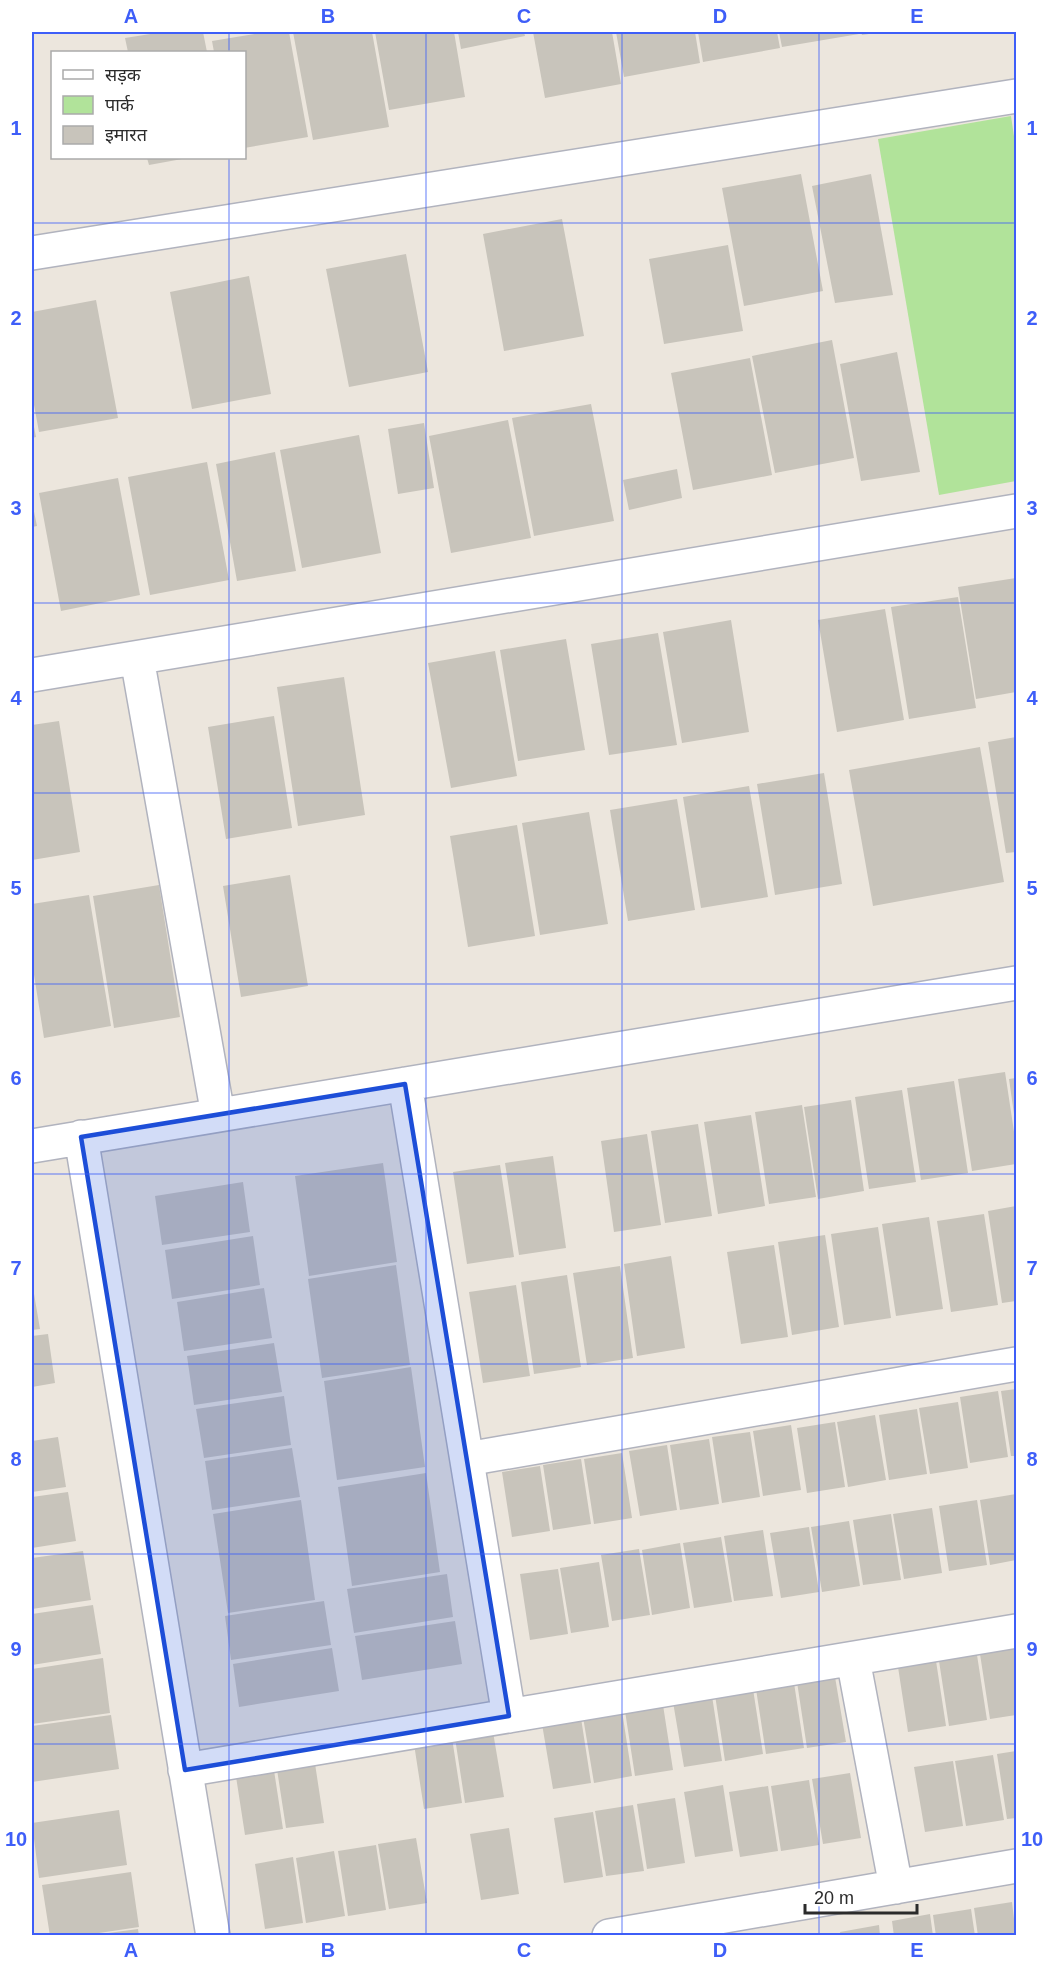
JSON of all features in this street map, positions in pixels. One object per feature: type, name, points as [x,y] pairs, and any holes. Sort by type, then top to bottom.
[{"type":"street","points":[[32,253],[1017,96]]},
{"type":"street","points":[[32,675],[1017,511]]},
{"type":"street","points":[[137,658],[218,1115]]},
{"type":"street","points":[[32,1146],[1017,983]]},
{"type":"street","points":[[405,1084],[509,1716]]},
{"type":"street","points":[[81,1137],[213,1935]]},
{"type":"street","points":[[467,1459],[1017,1364]]},
{"type":"street","points":[[185,1770],[1017,1631]]},
{"type":"street","points":[[854,1659],[896,1887]]},
{"type":"street","points":[[609,1935],[1017,1866]]},
{"type":"highlighted area","points":[[405,1084],[509,1716],[185,1770],[81,1137]]},
{"type":"green space","points":[[1011,116],[1016,150],[1016,481],[939,495],[878,139]]},
{"type":"building","points":[[163,32],[203,32],[207,51],[128,51],[125,38]]},
{"type":"building","points":[[266,32],[289,32],[308,137],[246,148],[246,51],[214,51],[212,41]]},
{"type":"building","points":[[293,32],[372,32],[389,127],[313,140]]},
{"type":"building","points":[[375,32],[454,32],[465,97],[389,110]]},
{"type":"building","points":[[458,32],[524,32],[525,36],[461,49]]},
{"type":"building","points":[[533,32],[612,32],[621,84],[545,98]]},
{"type":"building","points":[[616,32],[695,32],[700,63],[624,77]]},
{"type":"building","points":[[698,32],[777,32],[780,48],[703,62]]},
{"type":"building","points":[[779,32],[858,32],[859,34],[782,47]]},
{"type":"building","points":[[861,32],[876,32],[876,33],[862,35]]},
{"type":"building","points":[[147,159],[182,159],[149,165]]},
{"type":"building","points":[[801,174],[823,291],[744,306],[722,188]]},
{"type":"building","points":[[871,174],[893,295],[835,303],[812,186]]},
{"type":"building","points":[[562,219],[584,336],[504,351],[483,234]]},
{"type":"building","points":[[728,245],[743,331],[664,344],[649,259]]},
{"type":"building","points":[[406,254],[428,372],[349,387],[326,269]]},
{"type":"building","points":[[249,276],[271,394],[192,409],[170,292]]},
{"type":"building","points":[[96,300],[118,418],[39,432],[32,394],[32,312]]},
{"type":"building","points":[[832,340],[854,458],[775,473],[752,356]]},
{"type":"building","points":[[897,352],[920,472],[861,481],[840,364]]},
{"type":"building","points":[[750,358],[772,475],[693,490],[671,373]]},
{"type":"building","points":[[591,404],[614,521],[534,536],[512,418]]},
{"type":"building","points":[[32,417],[36,437],[32,438]]},
{"type":"building","points":[[508,420],[531,538],[451,553],[429,436]]},
{"type":"building","points":[[424,423],[434,488],[398,494],[388,429]]},
{"type":"building","points":[[359,435],[381,553],[302,568],[280,450]]},
{"type":"building","points":[[275,452],[296,571],[237,581],[216,464]]},
{"type":"building","points":[[207,462],[229,580],[150,595],[128,477]]},
{"type":"building","points":[[677,469],[682,498],[629,510],[623,480]]},
{"type":"building","points":[[118,478],[140,595],[61,611],[39,493]]},
{"type":"building","points":[[32,502],[37,526],[32,527]]},
{"type":"building","points":[[1016,578],[1016,692],[976,699],[958,587]]},
{"type":"building","points":[[958,597],[976,708],[909,719],[891,607]]},
{"type":"building","points":[[885,609],[904,720],[837,732],[818,620]]},
{"type":"building","points":[[731,620],[749,732],[682,743],[663,632]]},
{"type":"building","points":[[658,633],[677,745],[609,755],[591,644]]},
{"type":"building","points":[[566,639],[585,750],[518,761],[500,650]]},
{"type":"building","points":[[495,651],[517,776],[451,788],[428,663]]},
{"type":"building","points":[[344,677],[365,815],[298,826],[277,687]]},
{"type":"building","points":[[274,716],[292,828],[226,839],[208,727]]},
{"type":"building","points":[[59,721],[80,852],[32,860],[32,725]]},
{"type":"building","points":[[1016,737],[1016,852],[1006,853],[988,742]]},
{"type":"building","points":[[980,747],[1004,882],[873,906],[849,770]]},
{"type":"building","points":[[824,773],[842,884],[775,895],[757,784]]},
{"type":"building","points":[[749,786],[768,897],[701,908],[683,797]]},
{"type":"building","points":[[677,799],[695,910],[628,921],[610,810]]},
{"type":"building","points":[[589,812],[608,924],[540,935],[522,823]]},
{"type":"building","points":[[517,825],[535,936],[468,947],[450,836]]},
{"type":"building","points":[[290,875],[308,986],[241,997],[223,886]]},
{"type":"building","points":[[159,885],[180,1017],[114,1028],[93,896]]},
{"type":"building","points":[[89,895],[111,1026],[44,1038],[32,962],[32,904]]},
{"type":"building","points":[[1005,1072],[1016,1145],[1016,1164],[972,1171],[958,1079]]},
{"type":"building","points":[[1016,1078],[1016,1121],[1015,1121],[1009,1079]]},
{"type":"building","points":[[954,1081],[968,1173],[921,1180],[907,1088]]},
{"type":"building","points":[[902,1090],[916,1182],[869,1189],[855,1097]]},
{"type":"building","points":[[851,1100],[864,1191],[818,1199],[804,1107]]},
{"type":"building","points":[[802,1105],[816,1197],[769,1204],[755,1112]]},
{"type":"building","points":[[751,1115],[765,1206],[718,1214],[704,1122]]},
{"type":"building","points":[[698,1124],[712,1216],[665,1223],[651,1131]]},
{"type":"building","points":[[647,1134],[661,1225],[614,1232],[601,1141]]},
{"type":"building","points":[[553,1156],[566,1248],[519,1255],[505,1163]]},
{"type":"building","points":[[383,1163],[397,1262],[309,1276],[295,1176]]},
{"type":"building","points":[[500,1165],[514,1257],[467,1264],[453,1172]]},
{"type":"building","points":[[243,1182],[250,1232],[162,1245],[155,1196]]},
{"type":"building","points":[[1016,1206],[1016,1301],[1002,1303],[988,1211]]},
{"type":"building","points":[[984,1214],[998,1305],[951,1312],[937,1221]]},
{"type":"building","points":[[929,1217],[943,1309],[896,1316],[882,1224]]},
{"type":"building","points":[[878,1227],[891,1318],[844,1325],[831,1234]]},
{"type":"building","points":[[825,1235],[839,1327],[792,1335],[778,1242]]},
{"type":"building","points":[[253,1236],[260,1285],[172,1299],[165,1250]]},
{"type":"building","points":[[774,1245],[788,1337],[741,1344],[727,1252]]},
{"type":"building","points":[[671,1256],[685,1348],[637,1356],[624,1264]]},
{"type":"building","points":[[396,1265],[410,1365],[322,1378],[308,1279]]},
{"type":"building","points":[[620,1266],[633,1358],[587,1365],[573,1273]]},
{"type":"building","points":[[567,1275],[581,1367],[534,1374],[521,1282]]},
{"type":"building","points":[[32,1282],[40,1329],[32,1330]]},
{"type":"building","points":[[516,1285],[530,1376],[483,1383],[469,1292]]},
{"type":"building","points":[[264,1288],[272,1338],[184,1351],[177,1302]]},
{"type":"building","points":[[48,1334],[55,1383],[32,1387],[32,1336]]},
{"type":"building","points":[[274,1343],[282,1392],[194,1405],[187,1356]]},
{"type":"building","points":[[411,1367],[425,1467],[337,1480],[324,1381]]},
{"type":"building","points":[[1016,1389],[1016,1456],[1011,1456],[1001,1391]]},
{"type":"building","points":[[998,1391],[1008,1457],[970,1463],[960,1397]]},
{"type":"building","points":[[284,1396],[291,1445],[204,1458],[196,1409]]},
{"type":"building","points":[[958,1402],[968,1468],[930,1474],[919,1408]]},
{"type":"building","points":[[917,1409],[927,1474],[889,1480],[879,1415]]},
{"type":"building","points":[[875,1415],[886,1480],[848,1487],[837,1422]]},
{"type":"building","points":[[835,1422],[845,1487],[807,1493],[797,1428]]},
{"type":"building","points":[[791,1425],[801,1490],[763,1496],[753,1431]]},
{"type":"building","points":[[750,1432],[760,1497],[722,1503],[712,1437]]},
{"type":"building","points":[[58,1437],[66,1487],[32,1492],[32,1441]]},
{"type":"building","points":[[709,1439],[719,1504],[680,1510],[670,1445]]},
{"type":"building","points":[[667,1445],[677,1510],[640,1516],[629,1451]]},
{"type":"building","points":[[292,1448],[300,1497],[212,1510],[205,1461]]},
{"type":"building","points":[[622,1453],[632,1518],[594,1524],[584,1459]]},
{"type":"building","points":[[581,1459],[591,1524],[553,1530],[543,1465]]},
{"type":"building","points":[[540,1466],[550,1531],[512,1537],[502,1472]]},
{"type":"building","points":[[426,1473],[440,1572],[352,1586],[338,1487]]},
{"type":"building","points":[[68,1492],[76,1541],[32,1548],[32,1497]]},
{"type":"building","points":[[1016,1494],[1016,1560],[990,1565],[980,1500]]},
{"type":"building","points":[[301,1500],[315,1600],[228,1613],[213,1514]]},
{"type":"building","points":[[977,1500],[987,1565],[949,1571],[939,1506]]},
{"type":"building","points":[[932,1508],[942,1573],[904,1579],[893,1514]]},
{"type":"building","points":[[891,1514],[901,1580],[863,1585],[853,1520]]},
{"type":"building","points":[[849,1521],[860,1586],[822,1592],[811,1527]]},
{"type":"building","points":[[809,1527],[819,1592],[781,1598],[770,1533]]},
{"type":"building","points":[[763,1530],[773,1596],[734,1601],[724,1536]]},
{"type":"building","points":[[721,1537],[732,1602],[694,1608],[683,1543]]},
{"type":"building","points":[[680,1543],[690,1608],[652,1615],[642,1550]]},
{"type":"building","points":[[639,1549],[650,1615],[612,1621],[601,1555]]},
{"type":"building","points":[[83,1551],[91,1600],[32,1609],[32,1558]]},
{"type":"building","points":[[599,1562],[609,1627],[571,1633],[560,1568]]},
{"type":"building","points":[[558,1569],[568,1634],[530,1640],[520,1574]]},
{"type":"building","points":[[447,1574],[453,1617],[354,1633],[347,1589]]},
{"type":"building","points":[[324,1601],[331,1645],[231,1660],[225,1616]]},
{"type":"building","points":[[93,1605],[101,1654],[32,1665],[32,1614]]},
{"type":"building","points":[[455,1621],[462,1664],[362,1680],[355,1636]]},
{"type":"building","points":[[332,1648],[339,1691],[239,1707],[233,1664]]},
{"type":"building","points":[[1016,1648],[1016,1715],[990,1719],[980,1654]]},
{"type":"building","points":[[977,1655],[987,1720],[949,1726],[939,1661]]},
{"type":"building","points":[[103,1658],[110,1713],[32,1724],[32,1669]]},
{"type":"building","points":[[936,1661],[946,1726],[908,1732],[898,1667]]},
{"type":"building","points":[[835,1677],[846,1742],[807,1748],[797,1682]]},
{"type":"building","points":[[794,1683],[804,1748],[766,1754],[756,1689]]},
{"type":"building","points":[[753,1689],[763,1754],[725,1761],[715,1695]]},
{"type":"building","points":[[712,1696],[722,1761],[684,1767],[673,1702]]},
{"type":"building","points":[[663,1705],[673,1770],[635,1776],[625,1711]]},
{"type":"building","points":[[622,1711],[632,1776],[594,1783],[583,1717]]},
{"type":"building","points":[[111,1715],[119,1769],[32,1782],[32,1726]]},
{"type":"building","points":[[581,1718],[591,1783],[553,1789],[542,1724]]},
{"type":"building","points":[[493,1732],[504,1797],[465,1803],[455,1738]]},
{"type":"building","points":[[452,1738],[462,1803],[424,1809],[414,1744]]},
{"type":"building","points":[[1016,1751],[1016,1818],[1007,1819],[997,1754]]},
{"type":"building","points":[[993,1755],[1004,1820],[966,1826],[955,1761]]},
{"type":"building","points":[[314,1757],[324,1823],[286,1828],[276,1763]]},
{"type":"building","points":[[953,1761],[963,1826],[925,1832],[914,1767]]},
{"type":"building","points":[[273,1764],[283,1829],[245,1835],[235,1770]]},
{"type":"building","points":[[850,1773],[861,1838],[823,1844],[812,1779]]},
{"type":"building","points":[[809,1780],[819,1845],[781,1851],[771,1786]]},
{"type":"building","points":[[723,1785],[733,1851],[695,1857],[684,1792]]},
{"type":"building","points":[[768,1786],[778,1851],[740,1857],[729,1792]]},
{"type":"building","points":[[675,1798],[685,1863],[647,1869],[637,1804]]},
{"type":"building","points":[[633,1805],[644,1871],[606,1876],[595,1811]]},
{"type":"building","points":[[119,1810],[127,1865],[39,1878],[32,1823]]},
{"type":"building","points":[[593,1812],[603,1877],[564,1883],[554,1818]]},
{"type":"building","points":[[509,1828],[519,1894],[481,1900],[470,1834]]},
{"type":"building","points":[[416,1838],[427,1903],[389,1909],[378,1844]]},
{"type":"building","points":[[376,1845],[386,1910],[348,1916],[338,1851]]},
{"type":"building","points":[[334,1851],[345,1916],[306,1923],[296,1858]]},
{"type":"building","points":[[293,1857],[303,1923],[265,1929],[255,1864]]},
{"type":"building","points":[[131,1872],[139,1927],[79,1936],[50,1936],[42,1885]]},
{"type":"building","points":[[1012,1902],[1016,1936],[978,1936],[974,1908]]},
{"type":"building","points":[[971,1909],[975,1936],[936,1936],[933,1915]]},
{"type":"building","points":[[930,1914],[933,1936],[894,1936],[892,1921]]},
{"type":"building","points":[[879,1925],[880,1936],[841,1936],[840,1932]]},
{"type":"building","points":[[138,1929],[139,1936],[101,1936],[101,1934]]}]
